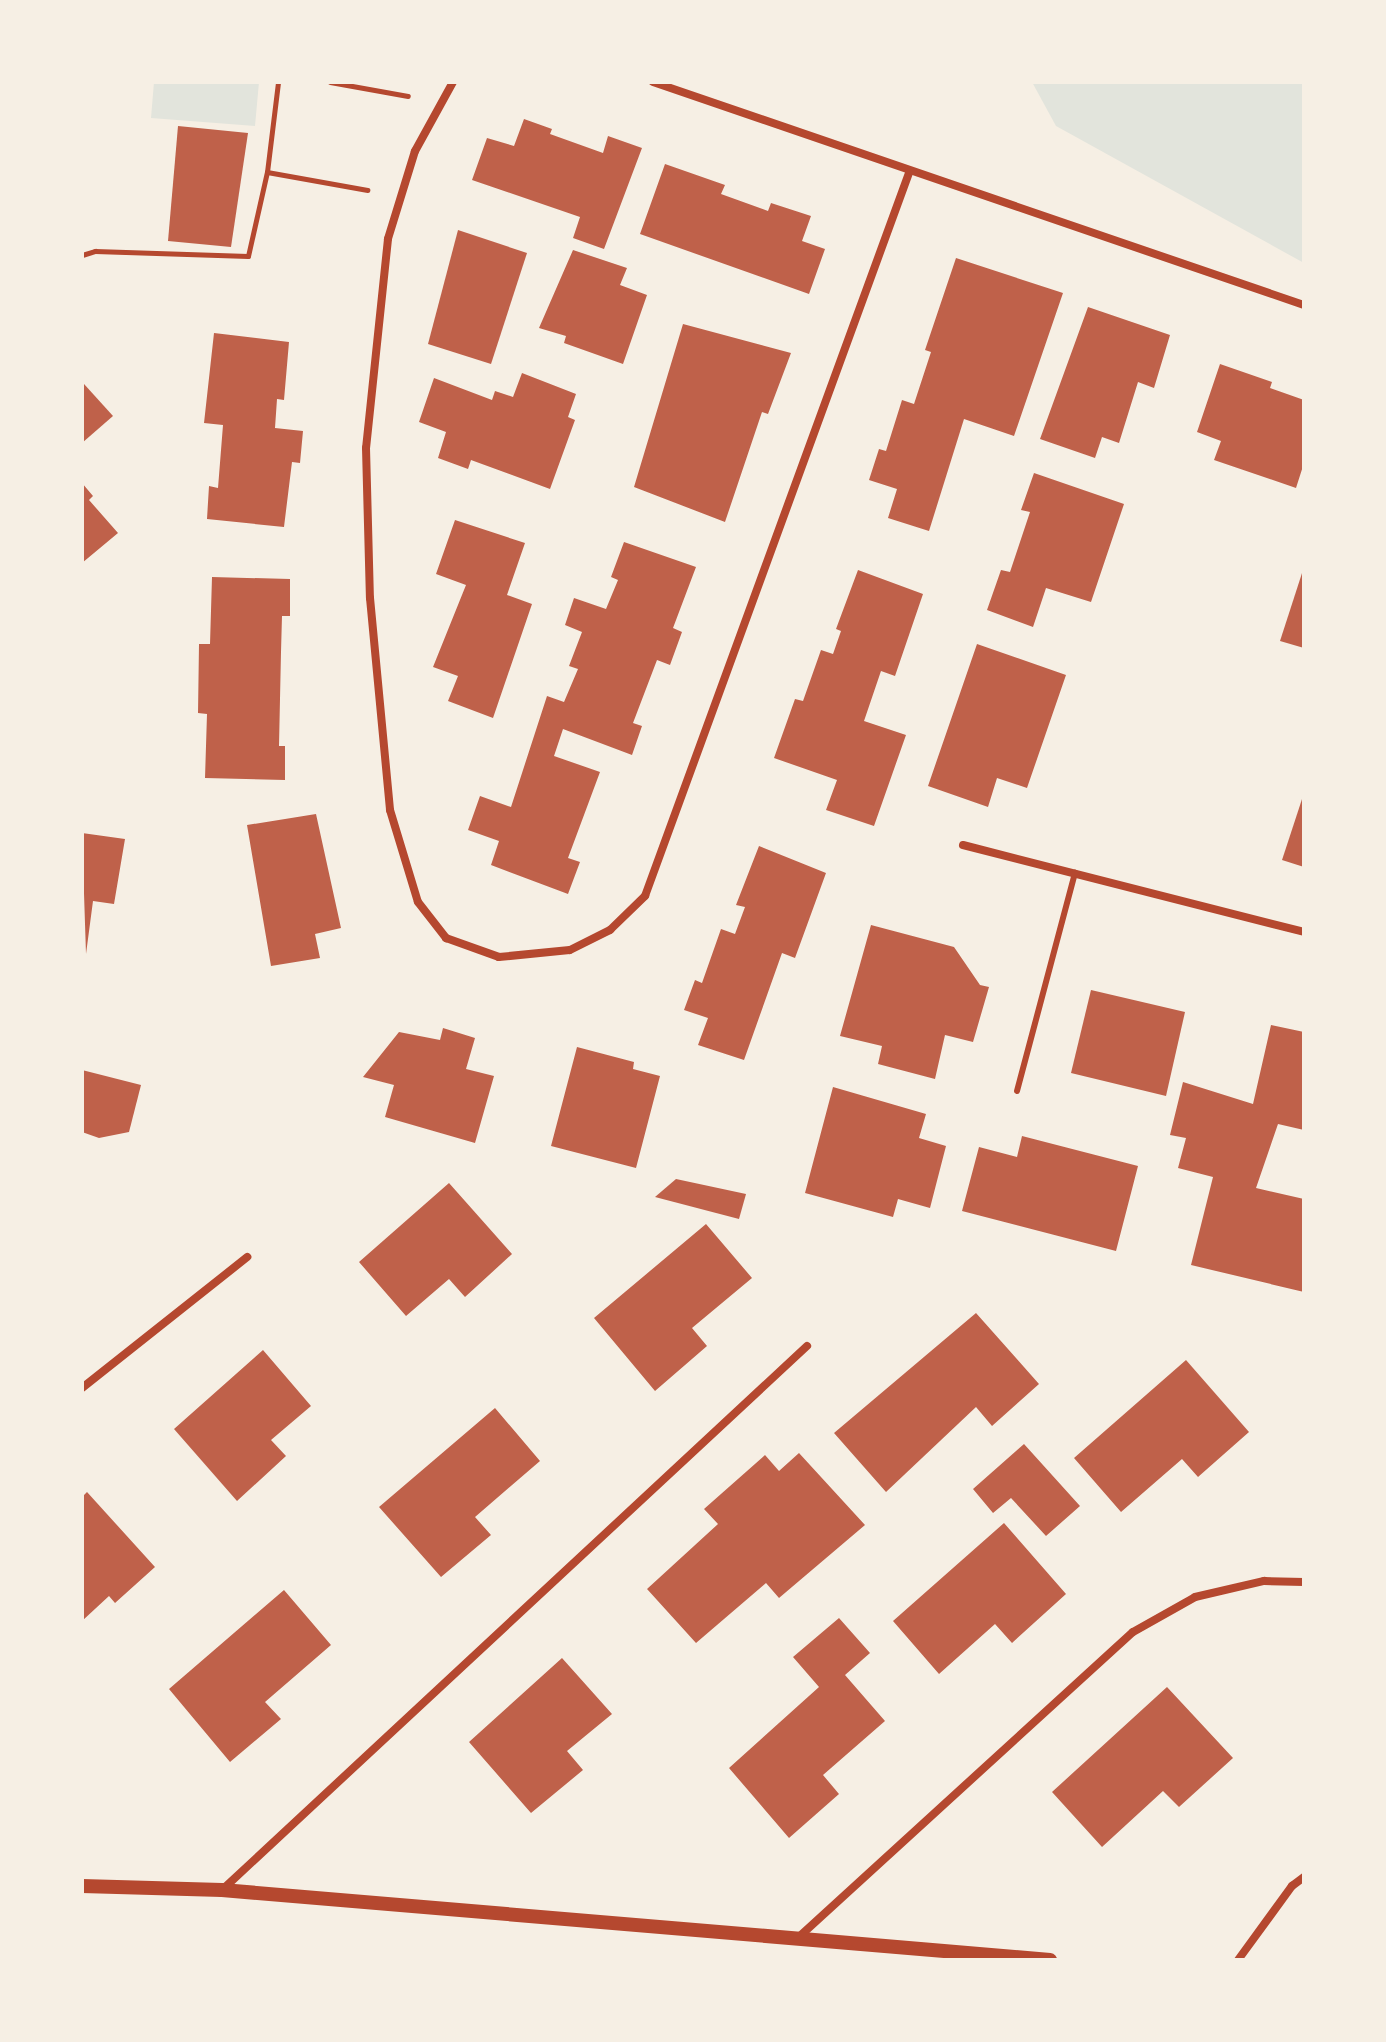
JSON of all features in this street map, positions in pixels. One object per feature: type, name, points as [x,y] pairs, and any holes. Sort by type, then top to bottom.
[{"type":"street","points":[[453,82],[440,102],[400,196],[377,313],[366,448],[370,598],[390,810],[418,902],[446,938],[499,957],[570,950],[610,930],[645,896],[909,173]]},
{"type":"street","points":[[653,82],[909,173],[1304,305]]},
{"type":"street","points":[[963,845],[1304,932]]},
{"type":"street","points":[[82,1388],[247,1257]]},
{"type":"street","points":[[222,1890],[807,1346]]},
{"type":"street","points":[[801,1935],[1133,1632],[1195,1597],[1264,1581],[1304,1582]]},
{"type":"street","points":[[1238,1960],[1292,1886],[1304,1877]]},
{"type":"street","points":[[82,1886],[222,1890],[801,1935],[1050,1960]]},
{"type":"lane","points":[[1017,1091],[1075,873]]},
{"type":"path","points":[[82,255],[95,251],[248,256],[267,172],[278,82]]},
{"type":"path","points":[[330,82],[440,102]]},
{"type":"path","points":[[267,172],[400,196]]},
{"type":"shaded area","points":[[154,82],[259,82],[255,126],[151,118]]},
{"type":"shaded area","points":[[1032,82],[1304,82],[1304,263],[1056,126]]},
{"type":"building","points":[[524,119],[552,129],[550,134],[603,153],[608,136],[642,148],[604,249],[573,238],[580,217],[472,180],[487,138],[514,146]]},
{"type":"building","points":[[178,126],[248,133],[231,247],[168,241]]},
{"type":"building","points":[[665,164],[725,185],[721,194],[768,211],[771,203],[811,216],[802,241],[825,249],[809,294],[640,234]]},
{"type":"building","points":[[458,230],[527,253],[491,364],[428,344]]},
{"type":"building","points":[[573,250],[627,268],[620,285],[647,295],[623,364],[564,343],[566,336],[539,328]]},
{"type":"building","points":[[956,258],[1063,293],[1014,436],[964,419],[929,531],[888,518],[897,489],[869,480],[879,449],[886,451],[902,400],[914,404],[931,352],[925,350]]},
{"type":"building","points":[[1088,307],[1170,335],[1154,388],[1138,382],[1119,443],[1102,437],[1095,458],[1040,439]]},
{"type":"building","points":[[683,324],[791,353],[768,414],[762,412],[725,522],[634,487]]},
{"type":"building","points":[[214,333],[289,342],[284,400],[277,399],[275,428],[303,431],[300,463],[292,462],[284,527],[207,519],[209,486],[218,488],[223,425],[204,423]]},
{"type":"building","points":[[1220,364],[1272,382],[1270,388],[1304,400],[1304,463],[1296,488],[1214,460],[1221,441],[1197,432]]},
{"type":"building","points":[[522,373],[576,394],[568,417],[575,420],[550,489],[471,460],[468,469],[438,458],[446,432],[419,422],[434,378],[492,400],[495,391],[513,397]]},
{"type":"building","points":[[84,384],[113,416],[82,443],[82,386]]},
{"type":"building","points":[[1034,473],[1124,504],[1091,602],[1046,588],[1033,627],[987,610],[1001,570],[1010,572],[1030,512],[1021,510]]},
{"type":"building","points":[[82,483],[93,496],[89,500],[118,533],[82,563]]},
{"type":"building","points":[[455,520],[525,543],[507,595],[532,604],[493,718],[448,701],[458,676],[433,667],[466,585],[436,574]]},
{"type":"building","points":[[624,542],[696,567],[673,628],[682,632],[670,665],[657,660],[633,723],[642,726],[632,755],[563,729],[554,756],[600,772],[568,858],[580,862],[568,894],[491,865],[499,841],[468,830],[480,796],[511,807],[547,696],[564,702],[578,669],[569,666],[582,632],[565,625],[574,598],[606,609],[618,580],[611,577]]},
{"type":"building","points":[[858,570],[923,594],[895,676],[881,671],[864,721],[906,735],[874,826],[826,810],[837,780],[774,758],[795,699],[803,701],[821,650],[833,654],[841,631],[836,629]]},
{"type":"building","points":[[1304,570],[1304,648],[1280,641]]},
{"type":"building","points":[[212,577],[290,579],[290,616],[282,616],[281,652],[279,746],[285,746],[285,780],[205,778],[207,714],[198,713],[199,644],[210,644]]},
{"type":"building","points":[[977,644],[1066,675],[1027,788],[997,778],[988,807],[928,786]]},
{"type":"building","points":[[1304,796],[1304,867],[1282,860]]},
{"type":"building","points":[[316,814],[341,928],[315,934],[320,958],[271,966],[247,825]]},
{"type":"building","points":[[82,833],[125,839],[114,904],[93,901],[86,954]]},
{"type":"building","points":[[759,846],[826,873],[795,958],[782,953],[744,1060],[698,1045],[708,1018],[684,1010],[695,980],[702,983],[721,929],[735,934],[745,907],[736,905]]},
{"type":"building","points":[[871,925],[954,947],[980,985],[989,987],[973,1042],[945,1035],[935,1079],[878,1064],[882,1046],[840,1036]]},
{"type":"building","points":[[1091,990],[1185,1012],[1166,1096],[1071,1073]]},
{"type":"building","points":[[1271,1025],[1304,1032],[1304,1130],[1278,1124],[1256,1188],[1304,1199],[1304,1292],[1191,1265],[1213,1177],[1178,1168],[1186,1138],[1170,1135],[1183,1082],[1253,1104]]},
{"type":"building","points":[[443,1028],[475,1038],[466,1069],[494,1076],[475,1143],[385,1117],[394,1085],[363,1077],[399,1032],[440,1040]]},
{"type":"building","points":[[577,1047],[634,1062],[633,1069],[660,1076],[636,1168],[551,1146]]},
{"type":"building","points":[[82,1070],[141,1085],[129,1132],[99,1138],[82,1132]]},
{"type":"building","points":[[833,1087],[926,1114],[919,1138],[946,1146],[930,1208],[898,1199],[893,1217],[805,1193]]},
{"type":"building","points":[[1022,1136],[1138,1166],[1116,1251],[962,1211],[979,1147],[1017,1157]]},
{"type":"building","points":[[676,1179],[746,1194],[739,1219],[655,1197]]},
{"type":"building","points":[[449,1183],[512,1254],[465,1297],[449,1279],[406,1316],[359,1262]]},
{"type":"building","points":[[706,1224],[752,1278],[692,1328],[707,1346],[655,1391],[594,1318]]},
{"type":"building","points":[[976,1313],[1039,1384],[992,1426],[976,1407],[886,1492],[834,1433]]},
{"type":"building","points":[[263,1350],[311,1406],[271,1440],[286,1456],[237,1501],[174,1429]]},
{"type":"building","points":[[1186,1360],[1249,1432],[1198,1477],[1182,1459],[1121,1512],[1074,1458]]},
{"type":"building","points":[[495,1408],[540,1461],[475,1517],[491,1535],[441,1577],[379,1507]]},
{"type":"building","points":[[1024,1444],[1080,1506],[1046,1536],[1011,1498],[993,1513],[973,1489]]},
{"type":"building","points":[[799,1453],[865,1525],[779,1598],[766,1583],[696,1643],[647,1589],[718,1524],[704,1509],[765,1455],[779,1471]]},
{"type":"building","points":[[87,1492],[155,1567],[115,1603],[109,1596],[82,1621],[82,1497]]},
{"type":"building","points":[[1004,1523],[1066,1594],[1012,1643],[995,1624],[939,1674],[893,1621]]},
{"type":"building","points":[[284,1590],[331,1645],[265,1702],[281,1719],[230,1762],[169,1689]]},
{"type":"building","points":[[839,1618],[870,1653],[845,1675],[885,1721],[823,1775],[839,1794],[789,1838],[729,1768],[819,1687],[793,1657]]},
{"type":"building","points":[[562,1658],[612,1714],[567,1751],[583,1770],[531,1813],[469,1742]]},
{"type":"building","points":[[1167,1687],[1233,1758],[1179,1807],[1163,1791],[1102,1847],[1052,1792]]}]
